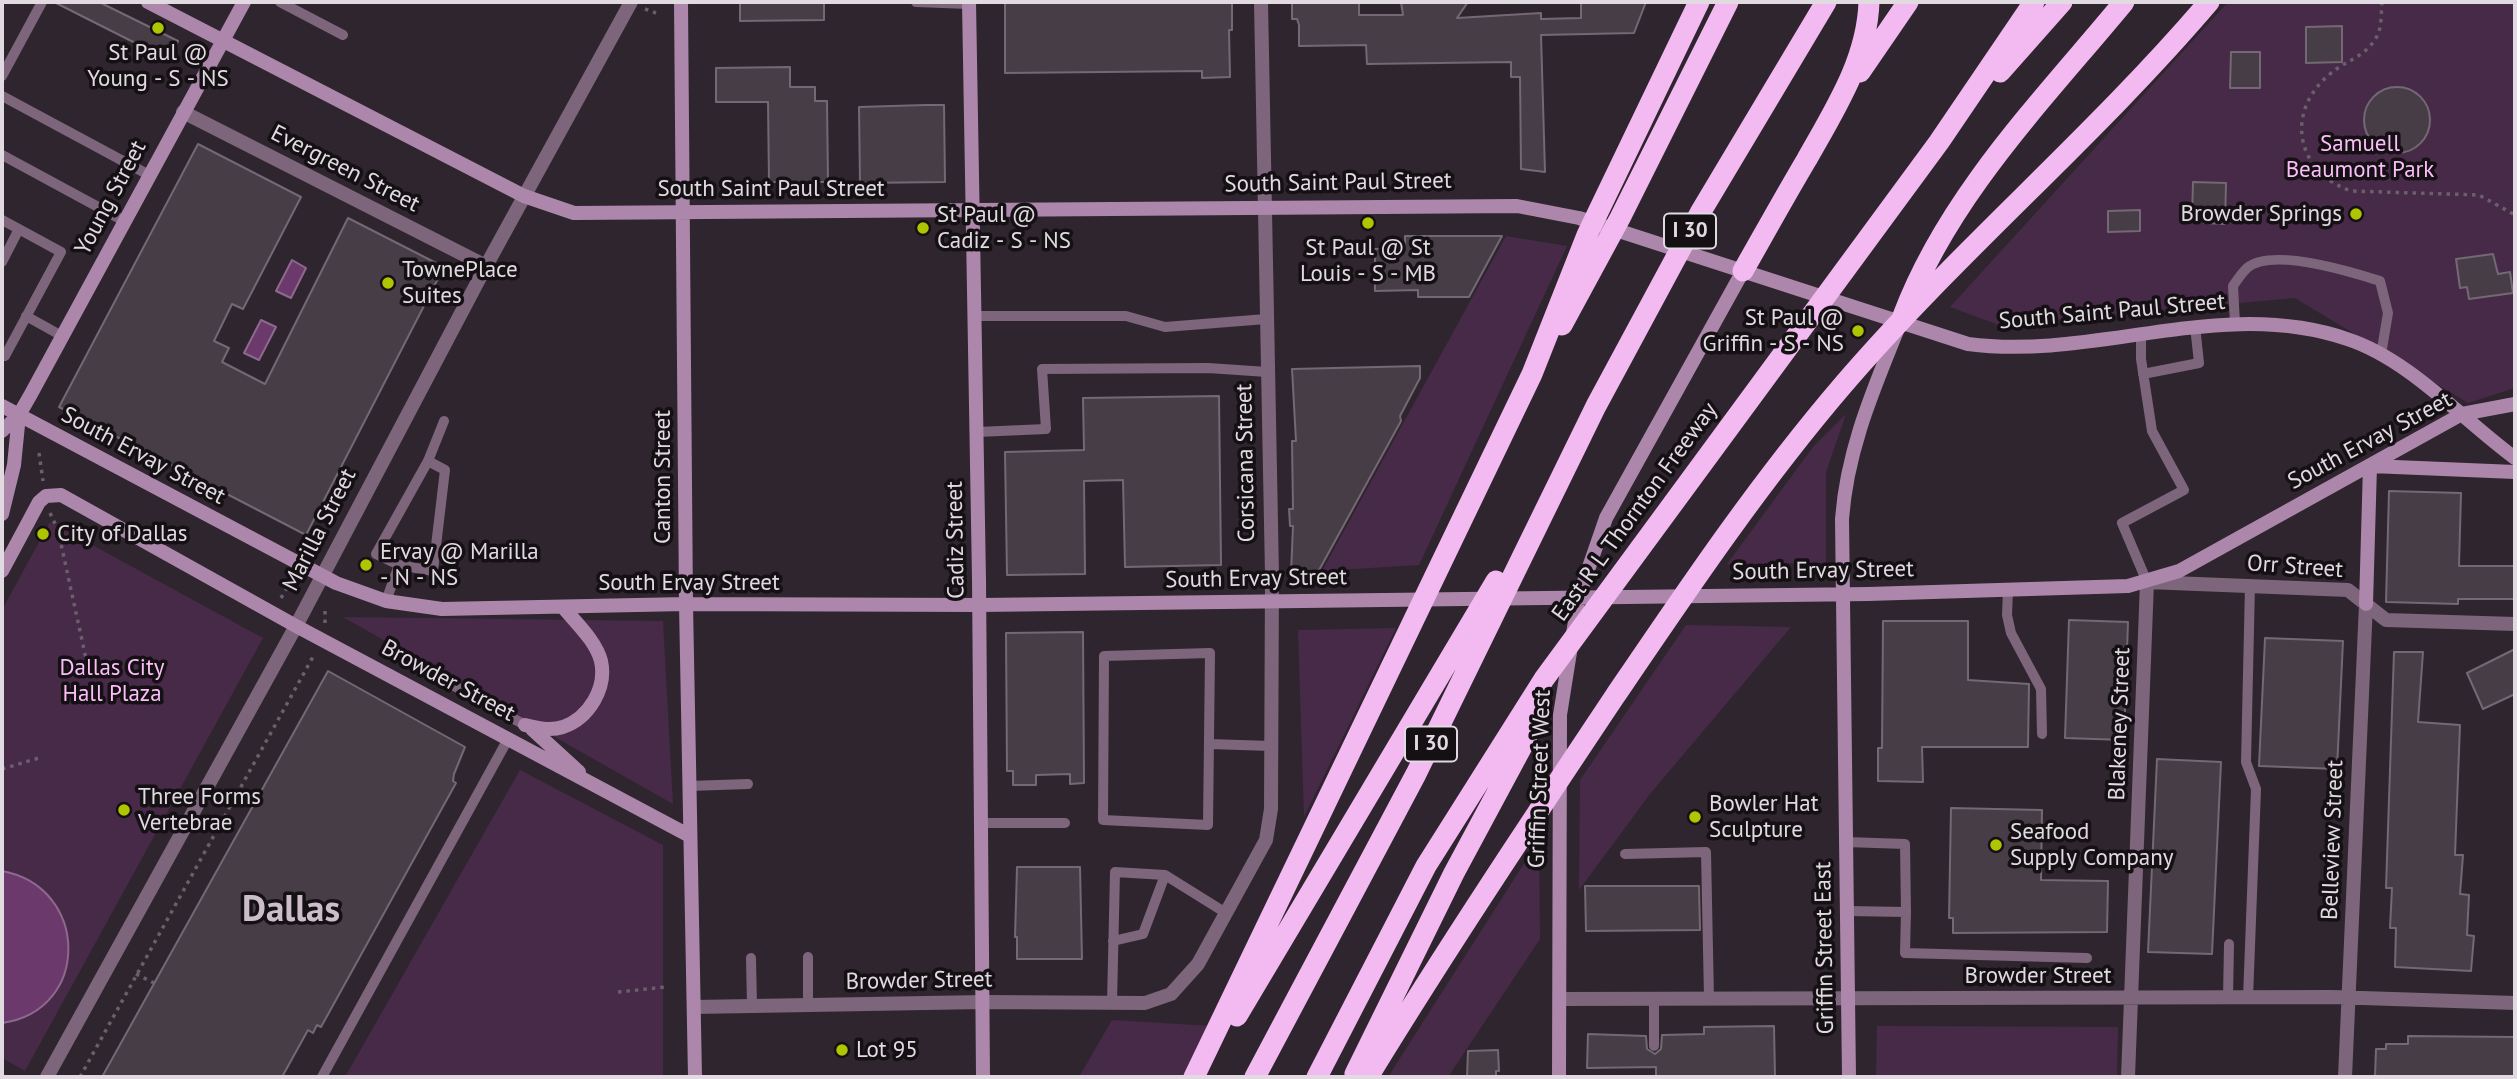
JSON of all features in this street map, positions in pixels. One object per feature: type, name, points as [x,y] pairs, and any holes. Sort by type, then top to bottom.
[{"type":"highway","points":[[1194,1077],[1532,374],[1587,235],[1699,2]]},
{"type":"highway","points":[[1532,374],[1575,303],[1728,2]]},
{"type":"highway","points":[[1790,60],[1820,2]]},
{"type":"highway","name":"I 30","points":[[1255,1077],[1416,774],[1596,406],[1700,213],[1826,2]]},
{"type":"highway","points":[[1841,100],[1857,64],[1868,26],[1869,2]]},
{"type":"highway","points":[[1743,271],[1841,100],[1908,2]]},
{"type":"highway","name":"East R L Thornton Freeway","points":[[1317,1077],[1426,866],[1544,679],[1939,142],[2034,2]]},
{"type":"highway","points":[[1939,142],[2062,2]]},
{"type":"highway","points":[[1900,323],[1915,284],[1936,245],[1973,188],[2123,2]]},
{"type":"highway","points":[[2188,27],[2198,2]]},
{"type":"highway","points":[[1367,1077],[1451,943],[1606,709],[1705,563],[1785,454],[1845,383],[2101,121],[2209,2]]},
{"type":"highway","points":[[1201,1077],[1486,599],[1596,406]]},
{"type":"highway","points":[[1354,1077],[1454,873],[1526,738],[1544,679]]},
{"type":"main road","name":"Young Street","points":[[2,431],[19,415],[244,2]]},
{"type":"main road","name":"South Saint Paul Street","points":[[154,3],[221,41],[524,196],[574,213],[1517,206],[1579,218],[1968,344],[2001,348],[2053,345],[2235,323],[2318,331],[2348,339],[2381,355],[2462,414],[2515,458]]},
{"type":"main road","name":"Canton Street","points":[[676,3],[684,213],[686,604],[695,1077]]},
{"type":"main road","name":"Cadiz Street","points":[[969,3],[980,606],[983,1077]]},
{"type":"main road","name":"Griffin Street West","points":[[1559,1077],[1560,715],[1579,596],[1606,518],[1743,271]]},
{"type":"main road","name":"Griffin Street East","points":[[1849,1077],[1845,484],[1864,412],[1900,323]]},
{"type":"main road","name":"South Ervay Street","points":[[2,407],[322,576],[386,601],[442,609],[686,604],[980,606],[1844,594],[2127,586],[2179,571],[2462,414],[2515,404]]},
{"type":"main road","name":"Young Street","points":[[2,514],[14,465],[19,415]]},
{"type":"main road","points":[[2366,604],[2370,466],[2515,472]]},
{"type":"main road","name":"Browder Street","points":[[2,571],[39,502],[46,496],[61,495],[296,626],[690,836]]},
{"type":"main road","points":[[525,725],[554,728],[580,717],[593,705],[602,678],[596,649],[563,607]]},
{"type":"main road","points":[[525,725],[592,784]]},
{"type":"street","name":"Corsicana Street","points":[[1145,1003],[1171,994],[1198,964],[1266,840],[1269,828],[1272,602],[1261,2]]},
{"type":"street","name":"Marilla Street","points":[[47,1077],[296,626],[524,196],[638,5]]},
{"type":"street","name":"Evergreen Street","points":[[183,112],[486,266]]},
{"type":"street","name":"Orr Street","points":[[2147,582],[2348,590],[2386,620],[2515,624]]},
{"type":"street","name":"Blakeney Street","points":[[2129,1077],[2147,582]]},
{"type":"street","name":"Belleview Street","points":[[2345,1077],[2366,604]]},
{"type":"street","name":"Browder Street","points":[[1561,999],[2349,997],[2515,1003]]},
{"type":"street","name":"Browder Street","points":[[694,1007],[984,1002],[1145,1003]]},
{"type":"lane","points":[[2,76],[42,2]]},
{"type":"lane","points":[[280,2],[343,35]]},
{"type":"lane","points":[[918,2],[969,3]]},
{"type":"lane","points":[[2,96],[149,175]]},
{"type":"lane","points":[[2,155],[124,221]]},
{"type":"lane","points":[[2,220],[61,252],[5,356]]},
{"type":"lane","points":[[2,262],[19,229]]},
{"type":"lane","points":[[2235,323],[2233,286],[2248,268],[2263,261],[2287,261],[2348,271],[2380,281],[2388,313],[2381,355]]},
{"type":"lane","points":[[26,316],[62,336]]},
{"type":"lane","points":[[975,316],[1125,316],[1166,327],[1266,319]]},
{"type":"lane","points":[[2143,374],[2199,363],[2195,326]]},
{"type":"lane","points":[[2141,334],[2143,374],[2152,431],[2184,490],[2122,523],[2147,582]]},
{"type":"lane","points":[[977,432],[1046,429],[1042,369],[1208,369],[1267,372]]},
{"type":"lane","points":[[428,461],[445,470],[433,571],[399,565],[376,554],[428,461],[444,421]]},
{"type":"lane","points":[[386,601],[399,565]]},
{"type":"lane","points":[[2248,998],[2256,789],[2246,762],[2250,586]]},
{"type":"lane","points":[[2008,590],[2007,615],[2011,633],[2041,689],[2042,734]]},
{"type":"lane","points":[[1210,653],[1209,744],[1208,825],[1103,820],[1104,656],[1210,653]]},
{"type":"lane","points":[[438,677],[525,725]]},
{"type":"lane","points":[[322,1077],[508,740]]},
{"type":"lane","points":[[1209,744],[1271,746]]},
{"type":"lane","points":[[689,786],[748,784]]},
{"type":"lane","points":[[982,823],[1065,822]]},
{"type":"lane","points":[[1846,842],[1905,844],[1905,953],[2087,958]]},
{"type":"lane","points":[[1625,854],[1706,852],[1709,998]]},
{"type":"lane","points":[[1112,1003],[1115,872],[1165,875],[1226,913]]},
{"type":"lane","points":[[1114,941],[1143,934],[1165,875]]},
{"type":"lane","points":[[1847,911],[1906,912]]},
{"type":"lane","points":[[2228,998],[2229,944]]},
{"type":"lane","points":[[808,957],[808,1005]]},
{"type":"lane","points":[[751,958],[752,1006]]},
{"type":"lane","points":[[1654,999],[1654,1046]]},
{"type":"path","points":[[2382,2],[2378,36],[2362,56],[2330,74],[2307,103],[2300,135],[2310,164],[2333,185],[2351,191],[2479,195],[2515,215]]},
{"type":"path","points":[[638,5],[656,13]]},
{"type":"path","points":[[39,453],[43,481]]},
{"type":"path","points":[[50,512],[58,530],[90,677]]},
{"type":"path","points":[[278,603],[287,588]]},
{"type":"path","points":[[324,625],[325,611]]},
{"type":"path","points":[[80,1077],[314,655]]},
{"type":"path","points":[[2,769],[42,757]]},
{"type":"path","points":[[136,974],[154,983]]},
{"type":"path","points":[[618,992],[666,987]]},
{"type":"green space","name":"Samuell Beaumont Park","points":[[2228,2],[2515,2],[2515,388],[2468,403],[2295,298],[1999,325],[1950,307]]},
{"type":"green space","points":[[1506,236],[1567,246],[1419,565],[1322,571]]},
{"type":"green space","points":[[1846,414],[1826,472],[1826,563],[1727,564],[1813,447]]},
{"type":"green space","name":"Dallas City Hall Plaza","points":[[50,522],[263,638],[25,1071],[2,1058],[2,1023],[9,1022],[64,918],[38,887],[12,873],[2,871],[2,610]]},
{"type":"green space","points":[[343,617],[663,621],[673,804]]},
{"type":"green space","points":[[1686,625],[1791,627],[1650,794],[1579,890],[1580,780]]},
{"type":"green space","points":[[1396,628],[1304,817],[1298,630]]},
{"type":"green space","points":[[520,770],[663,845],[663,1077],[345,1077]]},
{"type":"green space","points":[[1539,840],[1540,939],[1448,1077],[1388,1077]]},
{"type":"green space","points":[[1112,1020],[1212,1026],[1183,1077],[1079,1077]]},
{"type":"green space","points":[[1877,1026],[2118,1027],[2117,1077],[1876,1077]]},
{"type":"shaded area","points":[[292,260],[306,268],[291,298],[276,291]]},
{"type":"shaded area","points":[[261,320],[276,327],[259,360],[244,353]]},
{"type":"shaded area","points":[[2,871],[31,882],[52,900],[64,923],[68,948],[64,974],[52,996],[31,1014],[2,1023]]},
{"type":"building","points":[[54,2],[99,2],[178,41],[169,60]]},
{"type":"building","points":[[740,2],[824,2],[824,20],[740,21]]},
{"type":"building","points":[[1005,2],[1232,2],[1232,30],[1229,30],[1230,77],[1202,78],[1202,71],[1005,73]]},
{"type":"building","points":[[1292,2],[1359,2],[1359,15],[1403,15],[1401,2],[1468,2],[1457,18],[1541,13],[1541,19],[1581,18],[1581,2],[1646,2],[1634,33],[1541,35],[1545,172],[1521,169],[1520,77],[1511,77],[1511,62],[1367,64],[1366,45],[1299,46],[1299,25],[1297,19],[1292,19]]},
{"type":"building","points":[[2342,26],[2342,62],[2306,63],[2306,27]]},
{"type":"building","points":[[2231,52],[2260,52],[2260,88],[2230,88]]},
{"type":"building","points":[[790,67],[790,87],[815,87],[815,101],[827,101],[828,182],[769,182],[768,102],[716,102],[716,68]]},
{"type":"building","points":[[2397,87],[2410,89],[2420,97],[2428,107],[2428,133],[2420,143],[2410,151],[2397,153],[2384,151],[2374,143],[2366,133],[2364,120],[2366,107],[2374,97],[2384,89]]},
{"type":"building","points":[[944,105],[945,182],[860,183],[859,107]]},
{"type":"building","points":[[198,144],[301,197],[243,309],[232,304],[214,341],[229,348],[222,362],[265,384],[348,218],[444,267],[306,535],[59,407]]},
{"type":"building","points":[[2193,182],[2226,183],[2225,224],[2204,223],[2204,219],[2192,218]]},
{"type":"building","points":[[2140,210],[2140,231],[2108,232],[2108,211]]},
{"type":"building","points":[[1405,236],[1502,236],[1469,297],[1418,297],[1418,290],[1375,291],[1375,249],[1405,248]]},
{"type":"building","points":[[2493,254],[2498,274],[2510,272],[2513,293],[2469,299],[2467,287],[2460,288],[2456,259]]},
{"type":"building","points":[[1420,366],[1420,378],[1400,416],[1401,421],[1318,572],[1291,573],[1293,526],[1290,526],[1289,509],[1293,509],[1292,441],[1296,441],[1292,369]]},
{"type":"building","points":[[1219,396],[1221,565],[1125,567],[1123,480],[1084,481],[1085,574],[1007,575],[1005,452],[1084,450],[1083,398]]},
{"type":"building","points":[[2389,491],[2461,493],[2459,566],[2515,566],[2515,599],[2458,599],[2458,604],[2386,602]]},
{"type":"building","points":[[2069,620],[2128,622],[2124,740],[2065,738]]},
{"type":"building","points":[[1883,621],[1968,621],[1968,680],[2029,684],[2028,747],[1922,747],[1923,782],[1878,781],[1878,748],[1882,748]]},
{"type":"building","points":[[1083,632],[1084,783],[1070,784],[1070,774],[1036,775],[1036,785],[1013,785],[1013,771],[1007,771],[1006,633]]},
{"type":"building","points":[[2265,638],[2343,641],[2337,769],[2259,766]]},
{"type":"building","points":[[2515,649],[2515,694],[2483,709],[2467,673]]},
{"type":"building","points":[[2394,652],[2423,652],[2418,722],[2460,725],[2455,855],[2463,855],[2460,894],[2469,895],[2467,935],[2474,936],[2471,971],[2395,967],[2396,928],[2390,928],[2392,888],[2386,888]]},
{"type":"building","points":[[328,671],[465,747],[454,774],[453,781],[456,783],[321,1027],[317,1025],[313,1033],[308,1030],[282,1077],[102,1077]]},
{"type":"building","points":[[2157,759],[2221,762],[2212,954],[2148,952]]},
{"type":"building","name":"Seafood Supply Company","points":[[1951,808],[2042,810],[2041,880],[2108,881],[2107,932],[1953,933],[1953,918],[1949,918]]},
{"type":"building","points":[[1017,867],[1080,867],[1082,959],[1017,959]]},
{"type":"building","points":[[1585,886],[1699,886],[1700,930],[1586,931]]},
{"type":"building","points":[[1774,1026],[1775,1077],[1656,1077],[1656,1067],[1587,1068],[1588,1034],[1646,1036],[1647,1049],[1655,1054],[1661,1049],[1662,1035],[1704,1034],[1704,1027]]},
{"type":"building","points":[[2408,1036],[2515,1037],[2515,1077],[2375,1077],[2376,1049],[2386,1049],[2386,1044],[2408,1044]]},
{"type":"building","points":[[1498,1050],[1499,1071],[1496,1071],[1496,1077],[1467,1077],[1468,1051]]},
{"type":"place","name":"St Paul @ Young - S - NS","points":[[158,28]]},
{"type":"place","name":"Browder Springs","points":[[2356,214]]},
{"type":"place","name":"St Paul @ St Louis - S - MB","points":[[1368,223]]},
{"type":"place","name":"St Paul @ Cadiz - S - NS","points":[[923,228]]},
{"type":"place","name":"TownePlace Suites","points":[[388,283]]},
{"type":"place","name":"St Paul @ Griffin - S - NS","points":[[1858,331]]},
{"type":"place","name":"City of Dallas","points":[[43,534]]},
{"type":"place","name":"Ervay @ Marilla - N - NS","points":[[366,565]]},
{"type":"place","name":"Three Forms Vertebrae","points":[[124,810]]},
{"type":"place","name":"Bowler Hat Sculpture","points":[[1695,817]]},
{"type":"place","name":"Seafood Supply Company","points":[[1996,845]]},
{"type":"place","name":"Lot 95","points":[[842,1050]]},
{"type":"district","name":"Dallas","points":[[291,910]]}]
